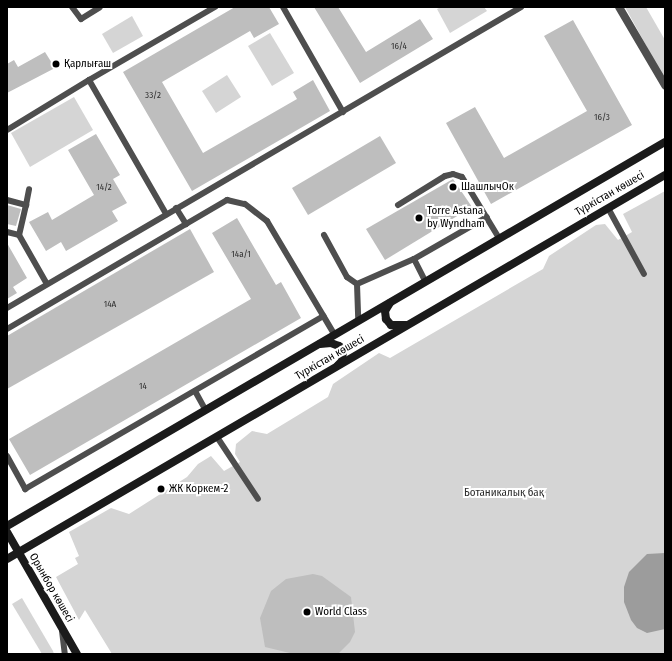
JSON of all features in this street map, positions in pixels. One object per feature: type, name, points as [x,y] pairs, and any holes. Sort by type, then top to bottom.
[{"type":"main road","name":"Түркістан көшесі","points":[[7,526],[205,409],[665,142]]},
{"type":"main road","name":"Түркістан көшесі","points":[[7,559],[665,175]]},
{"type":"main road","points":[[391,301],[384,311],[386,319],[391,324],[408,325]]},
{"type":"main road","points":[[316,345],[331,343],[339,346],[343,351],[342,360],[336,367]]},
{"type":"main road","name":"Орынбор көшесі","points":[[7,532],[77,654]]},
{"type":"street","points":[[619,7],[665,85]]},
{"type":"lane","points":[[72,7],[81,19],[100,7]]},
{"type":"lane","points":[[7,130],[89,80],[215,7]]},
{"type":"lane","points":[[283,7],[343,112]]},
{"type":"lane","points":[[7,308],[521,7]]},
{"type":"lane","points":[[89,80],[166,214]]},
{"type":"lane","points":[[398,205],[445,176],[454,174],[462,177],[499,238]]},
{"type":"lane","points":[[29,189],[19,235],[47,284]]},
{"type":"lane","points":[[7,200],[26,205]]},
{"type":"lane","points":[[7,329],[227,200],[245,204],[267,221],[334,334]]},
{"type":"lane","points":[[176,208],[186,224]]},
{"type":"lane","points":[[608,208],[644,274]]},
{"type":"lane","points":[[357,284],[414,259],[487,217]]},
{"type":"lane","points":[[7,232],[19,235]]},
{"type":"lane","points":[[324,235],[347,277],[357,284]]},
{"type":"lane","points":[[414,259],[425,281]]},
{"type":"lane","points":[[357,284],[358,320]]},
{"type":"lane","points":[[7,456],[25,489],[324,316]]},
{"type":"lane","points":[[195,391],[205,409]]},
{"type":"lane","points":[[217,437],[258,499]]},
{"type":"lane","points":[[62,629],[65,654]]},
{"type":"green space","points":[[441,7],[484,7],[487,11],[450,33],[437,9]]},
{"type":"green space","points":[[625,7],[646,7],[665,40],[665,80]]},
{"type":"green space","points":[[132,16],[143,36],[113,53],[102,34]]},
{"type":"green space","points":[[270,33],[294,73],[272,86],[248,46]]},
{"type":"green space","points":[[227,75],[241,97],[216,113],[202,91]]},
{"type":"green space","points":[[74,97],[93,130],[30,167],[11,133]]},
{"type":"green space","name":"Ботаникалық бақ","points":[[665,191],[665,654],[112,654],[85,610],[79,620],[56,577],[78,564],[75,558],[79,556],[69,532],[111,508],[129,514],[187,477],[198,464],[211,456],[224,471],[240,462],[235,454],[236,444],[252,431],[267,434],[328,397],[333,384],[379,353],[390,358],[543,269],[549,256],[596,225],[605,224],[618,240],[632,232],[623,214]]},
{"type":"green space","points":[[22,598],[54,654],[42,654],[12,604]]},
{"type":"shaded area","points":[[665,553],[665,629],[647,633],[637,628],[631,620],[624,602],[624,587],[629,572],[647,554]]},
{"type":"building","points":[[235,7],[269,7],[279,24],[254,38],[250,31],[162,82],[203,153],[297,99],[293,92],[313,80],[330,111],[192,191],[123,72]]},
{"type":"building","points":[[314,7],[338,7],[366,52],[420,19],[433,39],[360,83]]},
{"type":"building","points":[[573,20],[632,125],[491,204],[446,123],[475,107],[504,158],[587,111],[544,36]]},
{"type":"building","points":[[45,52],[55,68],[7,93],[7,64],[14,60],[18,67]]},
{"type":"building","points":[[96,134],[120,175],[113,179],[127,203],[112,211],[118,221],[66,251],[61,242],[46,251],[29,222],[48,212],[52,220],[94,195],[68,150]]},
{"type":"building","points":[[380,136],[396,163],[308,215],[292,188]]},
{"type":"building","name":"Torre Astana by Wyndham","points":[[453,179],[472,207],[385,260],[366,229]]},
{"type":"building","points":[[7,205],[21,209],[16,226],[7,224]]},
{"type":"building","points":[[237,218],[276,285],[281,282],[301,318],[30,475],[9,439],[251,299],[212,233]]},
{"type":"building","points":[[190,229],[214,272],[7,389],[7,336]]},
{"type":"building","points":[[7,243],[27,278],[13,287],[17,293],[7,299]]},
{"type":"building","name":"World Class","points":[[313,574],[322,576],[351,597],[355,632],[350,642],[338,654],[294,654],[265,647],[260,618],[271,591],[286,579]]},
{"type":"place","name":"Қарлығаш","points":[[56,64]]},
{"type":"place","name":"ШашлычОк","points":[[453,187]]},
{"type":"place","name":"Torre Astana by Wyndham","points":[[419,218]]},
{"type":"place","name":"ЖК Коркем-2","points":[[161,489]]},
{"type":"place","name":"World Class","points":[[307,612]]}]
